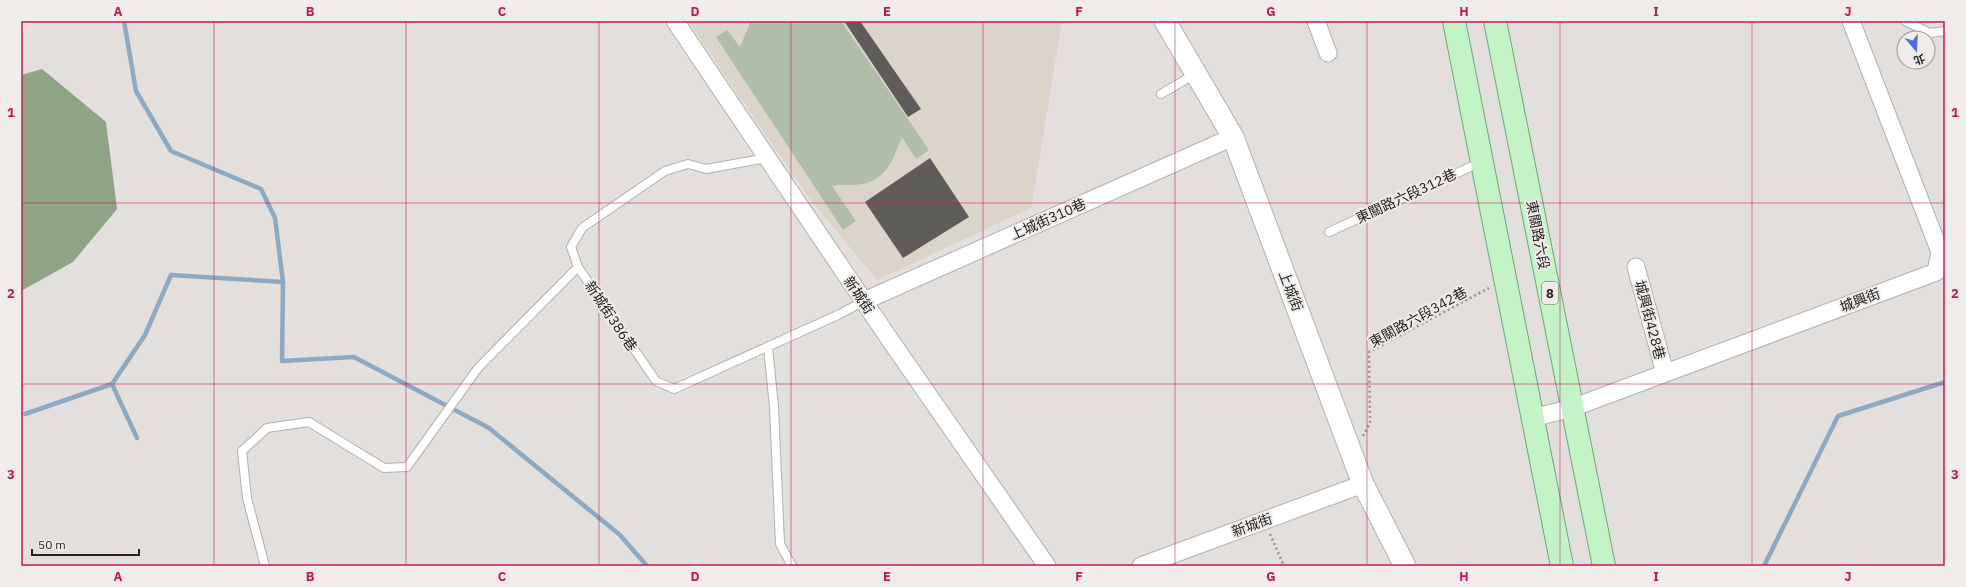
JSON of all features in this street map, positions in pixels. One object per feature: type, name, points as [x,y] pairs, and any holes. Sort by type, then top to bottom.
[{"type":"main road","points":[[1454,21],[1562,566]]},
{"type":"main road","name":"東關路六段","points":[[1495,21],[1604,566]]},
{"type":"street","name":"新城街","points":[[675,21],[864,301],[1047,566]]},
{"type":"street","name":"上城街","points":[[1165,21],[1233,137],[1363,484],[1405,566]]},
{"type":"street","points":[[1316,21],[1328,52]]},
{"type":"street","name":"城興街","points":[[1533,418],[1572,408],[1936,272],[1940,252],[1851,21]]},
{"type":"street","name":"上城街310巷","points":[[864,301],[1233,137]]},
{"type":"street","name":"城興街428巷","points":[[1636,267],[1665,373]]},
{"type":"street","name":"新城街","points":[[1141,566],[1363,484]]},
{"type":"lane","points":[[1905,21],[1930,33],[1945,31]]},
{"type":"lane","points":[[1161,94],[1196,73]]},
{"type":"lane","name":"新城街386巷","points":[[767,158],[706,169],[688,164],[665,171],[582,228],[571,247],[578,268],[656,381],[674,389],[840,314],[864,301]]},
{"type":"lane","name":"東關路六段312巷","points":[[1329,232],[1482,161]]},
{"type":"lane","points":[[265,566],[247,498],[242,451],[268,428],[309,422],[384,468],[407,466],[478,368],[578,268]]},
{"type":"lane","points":[[768,347],[774,407],[780,544],[792,566]]},
{"type":"path","name":"東關路六段342巷","points":[[1353,457],[1370,423],[1370,352],[1505,280]]},
{"type":"path","points":[[1264,521],[1284,566]]},
{"type":"shaded area","points":[[688,21],[1062,21],[1031,208],[877,280],[809,198]]},
{"type":"green space","points":[[751,21],[841,21],[929,150],[916,159],[902,137],[890,164],[881,176],[863,184],[832,186],[856,221],[843,230],[716,37],[727,30],[740,47]]},
{"type":"green space","points":[[42,69],[106,122],[117,209],[73,262],[21,291],[21,75]]},
{"type":"building","points":[[844,21],[860,21],[921,109],[908,117]]},
{"type":"building","points":[[930,158],[969,217],[903,258],[865,202]]},
{"type":"waterway","points":[[124,21],[136,91],[171,151],[261,189],[275,218],[283,282],[282,361],[354,357],[489,428],[620,535],[647,566]]},
{"type":"waterway","points":[[25,414],[112,384],[145,335],[171,275],[283,282]]},
{"type":"waterway","points":[[1764,566],[1838,416],[1945,382]]},
{"type":"waterway","points":[[112,384],[137,438]]}]
